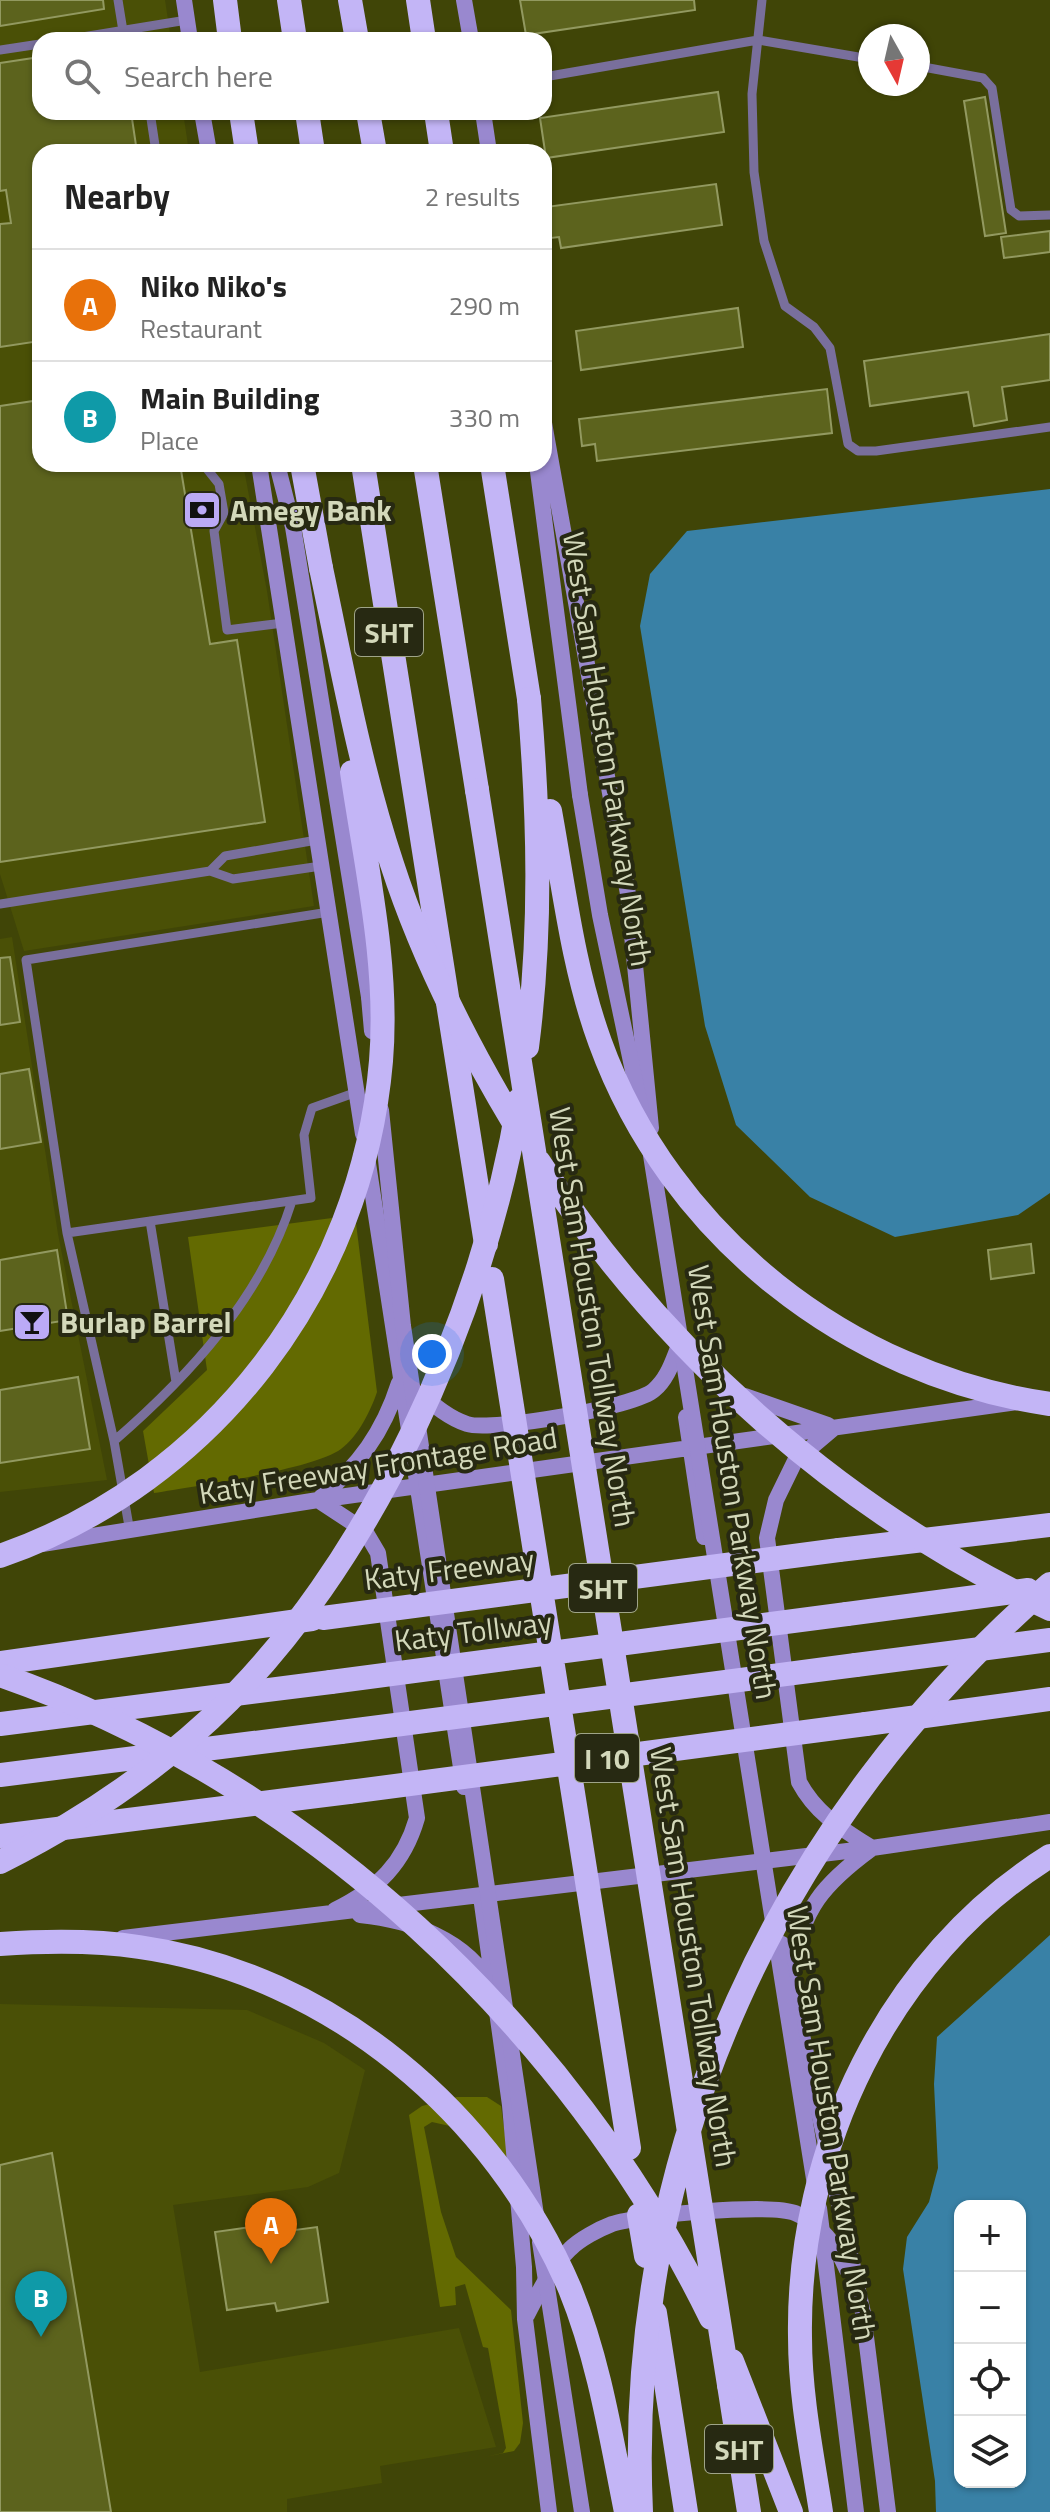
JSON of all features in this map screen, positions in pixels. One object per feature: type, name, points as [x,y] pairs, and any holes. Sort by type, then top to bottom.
[{"type":"highway","points":[[225,0],[229,32]]},
{"type":"highway","points":[[289,0],[294,32]]},
{"type":"highway","points":[[350,0],[356,32]]},
{"type":"highway","points":[[418,0],[423,32]]},
{"type":"highway","points":[[242,120],[246,144]]},
{"type":"highway","points":[[308,120],[312,144]]},
{"type":"highway","points":[[369,120],[374,144]]},
{"type":"highway","points":[[437,120],[441,144]]},
{"type":"highway","points":[[0,1553],[61,1531],[111,1505],[168,1465],[224,1412],[276,1350],[316,1286],[351,1205],[362,1170],[377,1090],[381,990],[321,568],[303,472]]},
{"type":"highway","name":"SHT","points":[[364,472],[686,2512]]},
{"type":"highway","name":"West Sam Houston Tollway North","points":[[426,472],[749,2512]]},
{"type":"highway","points":[[493,472],[529,699],[589,1007],[614,1077],[664,1167],[720,1235],[751,1265],[845,1334],[919,1370],[1003,1397],[1050,1404]]},
{"type":"highway","points":[[321,568],[378,821],[412,919],[459,1026],[494,1091],[579,1219],[612,1264],[690,1351],[733,1395],[784,1438],[902,1524],[964,1563],[1050,1609]]},
{"type":"highway","points":[[0,1862],[38,1843],[139,1779],[212,1717],[246,1682],[297,1620],[360,1527],[397,1461],[433,1385],[462,1315],[497,1205],[523,1078],[534,990],[539,868],[529,699]]},
{"type":"highway","name":"Katy Freeway","points":[[0,1663],[839,1550],[1050,1525]]},
{"type":"highway","points":[[641,2512],[642,2388],[657,2268],[677,2176],[698,2101],[740,1995],[794,1889],[860,1786],[941,1689],[1050,1586]]},
{"type":"highway","name":"Katy Tollway","points":[[0,1724],[1050,1586]]},
{"type":"highway","points":[[0,1775],[1050,1640]]},
{"type":"highway","points":[[0,1675],[50,1692],[169,1748],[272,1814],[331,1856],[404,1917],[507,2019],[584,2112],[669,2238],[750,2399],[791,2512]]},
{"type":"highway","name":"I 10","points":[[0,1836],[1050,1699]]},
{"type":"highway","points":[[0,1855],[204,1811]]},
{"type":"highway","points":[[821,2512],[802,2380],[800,2336],[812,2198],[824,2160],[856,2077],[909,1990],[976,1914],[1050,1856]]},
{"type":"highway","points":[[0,1944],[84,1941],[140,1947],[224,1968],[324,2012],[423,2083],[456,2114],[506,2174],[552,2250],[579,2316],[595,2368],[626,2512]]},
{"type":"main road","points":[[184,0],[189,32]]},
{"type":"main road","points":[[464,0],[470,32]]},
{"type":"main road","points":[[203,120],[208,144]]},
{"type":"main road","points":[[484,120],[488,144]]},
{"type":"main road","points":[[552,468],[628,894],[689,1448],[758,1862],[790,1971],[863,2313],[888,2512]]},
{"type":"main road","points":[[260,472],[494,1990],[510,2105],[524,2267],[525,2319],[549,2512]]},
{"type":"main road","points":[[279,472],[293,527],[369,997],[403,1326],[582,2512]]},
{"type":"main road","name":"West Sam Houston Parkway North","points":[[538,472],[580,795],[600,915],[663,1222],[828,2264],[856,2512]]},
{"type":"main road","points":[[401,1378],[442,1412],[468,1425],[491,1426],[625,1404],[652,1393],[666,1377],[678,1348]]},
{"type":"main road","points":[[678,1348],[717,1382],[760,1404],[835,1427]]},
{"type":"main road","points":[[318,1915],[372,1888],[397,1865],[409,1845],[417,1818],[378,1553],[365,1531],[318,1500],[352,1471],[374,1444],[388,1418],[401,1378]]},
{"type":"main road","name":"Katy Freeway Frontage Road","points":[[0,1553],[318,1500],[1050,1397]]},
{"type":"main road","points":[[835,1427],[795,1461],[776,1500],[767,1538],[799,1782],[810,1803],[834,1824],[872,1848]]},
{"type":"main road","points":[[0,1953],[872,1848],[1050,1822]]},
{"type":"main road","points":[[790,1971],[799,1930],[815,1902],[837,1874],[872,1848]]},
{"type":"main road","points":[[318,1915],[374,1917],[429,1932],[470,1959],[494,1990]]},
{"type":"main road","points":[[525,2319],[546,2279],[570,2248],[614,2223],[768,2208],[795,2213],[818,2227],[846,2266],[863,2313]]},
{"type":"lane","points":[[118,0],[123,31]]},
{"type":"lane","points":[[762,0],[752,94],[754,156],[764,241],[785,306],[814,327],[830,348],[848,444],[858,451],[876,451],[1050,427]]},
{"type":"lane","points":[[116,32],[187,20]]},
{"type":"lane","points":[[136,28],[137,32]]},
{"type":"lane","points":[[552,76],[758,40],[858,57]]},
{"type":"lane","points":[[0,50],[32,45]]},
{"type":"lane","points":[[930,68],[983,78],[992,88],[1011,210],[1019,216],[1050,215]]},
{"type":"lane","points":[[151,120],[155,144]]},
{"type":"lane","points":[[209,472],[219,484],[224,513],[214,531],[227,630],[283,623]]},
{"type":"lane","points":[[210,871],[225,856],[317,840]]},
{"type":"lane","points":[[0,904],[210,871],[233,879],[321,866]]},
{"type":"lane","points":[[130,1532],[114,1441],[67,1233],[26,960],[329,912]]},
{"type":"lane","points":[[67,1233],[311,1198],[304,1135],[312,1108],[357,1092]]},
{"type":"lane","points":[[114,1441],[205,1350],[258,1278],[283,1230],[292,1201]]},
{"type":"lane","points":[[150,1221],[176,1382]]},
{"type":"shaded area","points":[[0,0],[165,0],[170,32],[32,32],[32,120],[184,120],[188,144],[32,144],[32,472],[245,472],[267,591],[314,906],[24,951],[0,874]]},
{"type":"shaded area","points":[[12,937],[58,1234],[107,1480],[0,1492],[0,939]]},
{"type":"shaded area","points":[[355,1215],[377,1392],[358,1430],[341,1449],[305,1464],[154,1493],[143,1431],[207,1370],[188,1237]]},
{"type":"shaded area","points":[[0,2004],[247,2010],[324,2043],[365,2070],[339,2173],[308,2187],[173,2205],[200,2372],[459,2328],[496,2447],[380,2466],[382,2483],[287,2499],[287,2512],[0,2512]]},
{"type":"shaded area","points":[[457,2097],[487,2097],[501,2106],[511,2179],[454,2127],[432,2122],[424,2127],[441,2212],[456,2257],[511,2310],[523,2423],[520,2443],[514,2451],[485,2457],[503,2453],[506,2448],[488,2348],[483,2347],[465,2284],[455,2287],[456,2305],[440,2307],[409,2115],[422,2106]]},
{"type":"water","points":[[1050,489],[1050,1193],[1018,1215],[895,1237],[810,1197],[736,1125],[705,1026],[640,626],[650,574],[687,531]]},
{"type":"water","points":[[1050,1935],[1050,2512],[936,2512],[935,2481],[903,2269],[907,2237],[929,2202],[938,2168],[934,2084],[937,2037]]},
{"type":"building","points":[[0,0],[103,0],[104,9],[0,26]]},
{"type":"building","points":[[520,0],[694,0],[695,10],[546,32],[525,32]]},
{"type":"building","points":[[32,58],[32,120],[132,120],[136,144],[32,144],[32,342],[0,347],[0,224],[11,223],[6,190],[0,191],[0,63]]},
{"type":"building","points":[[718,92],[724,132],[552,157],[552,144],[544,144],[540,120],[552,120],[552,116]]},
{"type":"building","points":[[985,97],[1006,233],[985,236],[964,101]]},
{"type":"building","points":[[716,184],[722,225],[561,248],[559,237],[552,238],[552,206]]},
{"type":"building","points":[[1050,231],[1050,252],[1004,258],[1001,237]]},
{"type":"building","points":[[738,308],[743,347],[581,370],[576,331]]},
{"type":"building","points":[[1050,334],[1050,380],[1002,387],[1007,420],[974,426],[968,392],[870,406],[864,361]]},
{"type":"building","points":[[827,389],[832,433],[597,461],[595,444],[582,446],[579,419]]},
{"type":"building","points":[[32,401],[32,472],[181,472],[210,644],[237,640],[265,822],[0,862],[0,406]]},
{"type":"building","points":[[10,957],[20,1022],[0,1025],[0,958]]},
{"type":"building","points":[[29,1069],[41,1142],[0,1149],[0,1074]]},
{"type":"building","points":[[1031,1244],[1034,1273],[991,1279],[988,1250]]},
{"type":"building","points":[[57,1250],[68,1320],[0,1331],[0,1260]]},
{"type":"building","points":[[78,1377],[90,1449],[0,1463],[0,1390]]},
{"type":"building","points":[[52,2153],[111,2512],[0,2512],[0,2165]]},
{"type":"building","points":[[271,2224],[273,2233],[317,2227],[328,2302],[277,2311],[275,2303],[227,2310],[215,2232]]},
{"type":"place","name":"Amegy Bank","points":[[202,510]]},
{"type":"place","name":"Burlap Barrel","points":[[32,1322]]},
{"type":"place","name":"Niko Niko's","points":[[271,2264]]},
{"type":"place","name":"Main Building","points":[[41,2337]]}]
